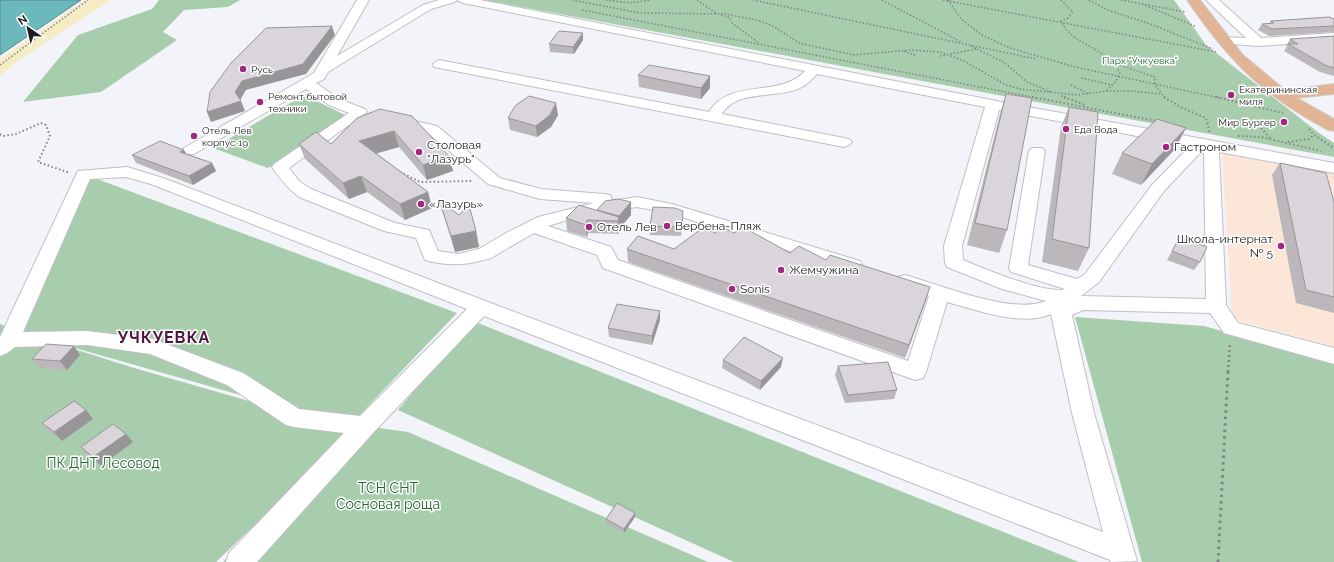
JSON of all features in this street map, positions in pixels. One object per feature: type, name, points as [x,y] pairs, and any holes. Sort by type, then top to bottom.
[{"type":"main road","points":[[1193,0],[1217,47],[1245,65],[1281,95],[1334,126]]},
{"type":"main road","points":[[1281,95],[1334,89]]},
{"type":"street","points":[[189,151],[319,76],[363,0]]},
{"type":"street","points":[[323,70],[428,7],[450,0]]},
{"type":"street","points":[[463,0],[993,105],[1210,138],[1334,168]]},
{"type":"street","points":[[1212,0],[1258,42]]},
{"type":"street","points":[[1217,47],[1258,42],[1334,37]]},
{"type":"street","points":[[439,64],[844,142]]},
{"type":"street","points":[[713,117],[722,104],[739,97],[791,88],[807,79],[813,70]]},
{"type":"street","points":[[306,83],[334,102],[372,115],[432,129],[494,181],[540,194],[637,202],[672,209],[866,269]]},
{"type":"street","points":[[993,105],[953,246],[954,263],[990,280],[1038,294],[1066,297]]},
{"type":"street","points":[[372,115],[280,166],[293,184],[305,193],[390,227],[423,234],[431,256],[458,260],[485,254],[544,222],[582,210],[637,202]]},
{"type":"street","points":[[888,276],[940,292],[1016,312],[1040,311],[1059,303],[1092,278],[1158,188],[1194,150],[1210,138]]},
{"type":"street","points":[[1210,138],[1216,306],[1231,328],[1334,356]]},
{"type":"street","points":[[1037,151],[1018,268],[1081,287]]},
{"type":"street","points":[[365,426],[294,418],[235,379],[153,347],[87,338],[5,344],[84,174],[127,172],[157,181],[1123,557]]},
{"type":"street","points":[[533,227],[605,251],[610,264],[914,372],[940,292]]},
{"type":"street","points":[[1123,557],[1083,413],[1061,312],[1080,303],[1216,306]]},
{"type":"street","points":[[243,561],[365,426],[480,307]]},
{"type":"path","points":[[0,65],[88,0]]},
{"type":"path","points":[[572,0],[615,9],[669,14],[717,13],[767,23],[799,43],[825,50],[854,55],[867,56],[902,51],[927,50],[950,55],[1006,85],[1058,94],[1090,94],[1106,90],[1160,94],[1178,106],[1206,118],[1210,138]]},
{"type":"path","points":[[606,0],[621,3],[636,3],[651,0]]},
{"type":"path","points":[[697,0],[717,13],[730,18],[736,27],[770,50]]},
{"type":"path","points":[[753,0],[1155,83],[1286,114]]},
{"type":"path","points":[[882,0],[1005,63],[1027,82],[1089,107]]},
{"type":"path","points":[[943,0],[1062,22],[1217,47]]},
{"type":"path","points":[[948,0],[950,6],[963,22],[984,35],[1018,51],[1058,63]]},
{"type":"path","points":[[1061,0],[1073,12],[1068,18],[1061,21],[1062,22]]},
{"type":"path","points":[[1089,0],[1108,10],[1153,24],[1217,47]]},
{"type":"path","points":[[1121,0],[1185,11],[1189,16]]},
{"type":"path","points":[[1136,0],[1197,27],[1193,22]]},
{"type":"path","points":[[615,9],[621,3]]},
{"type":"path","points":[[575,9],[1162,122]]},
{"type":"path","points":[[1062,22],[1062,25],[1073,36],[1102,51],[1116,64],[1120,73],[1119,76],[1106,90]]},
{"type":"path","points":[[940,56],[977,49]]},
{"type":"path","points":[[902,51],[917,56]]},
{"type":"path","points":[[1116,64],[1155,77],[1155,83],[1160,94]]},
{"type":"path","points":[[1082,78],[1112,85]]},
{"type":"path","points":[[1071,85],[1090,94]]},
{"type":"path","points":[[0,134],[3,136],[16,134],[41,123],[46,125],[50,136],[38,162],[74,174],[84,174]]},
{"type":"path","points":[[1261,128],[1271,139]]},
{"type":"path","points":[[1203,129],[1210,138]]},
{"type":"path","points":[[1232,135],[1271,139],[1323,151]]},
{"type":"path","points":[[1284,142],[1302,140],[1314,135],[1334,148]]},
{"type":"path","points":[[394,169],[420,182],[494,181]]},
{"type":"path","points":[[1218,562],[1231,328]]},
{"type":"shaded area","name":"Школа-интернат № 5","points":[[1222,153],[1334,173],[1334,347],[1232,319]]},
{"type":"green space","points":[[159,0],[240,0],[228,7],[184,10],[163,32],[177,40],[101,92],[23,102],[78,35],[152,9]]},
{"type":"green space","name":"Парк \"Учкуевка\"","points":[[484,0],[1174,0],[1206,45],[1334,143],[1334,157]]},
{"type":"green space","points":[[304,95],[347,116],[268,168],[213,148]]},
{"type":"green space","name":"ПК ДНТ Лесовод","points":[[89,176],[457,313],[349,426],[33,336],[134,368],[353,431],[216,562],[0,562],[0,324],[23,333]]},
{"type":"green space","points":[[1075,317],[1204,326],[1334,362],[1334,562],[1142,562]]},
{"type":"green space","points":[[473,321],[1079,562],[734,562],[398,410]]},
{"type":"green space","name":"ТСН СНТ Сосновая роща","points":[[365,426],[408,432],[708,562],[223,562]]},
{"type":"sand","points":[[85,0],[111,0],[19,60],[0,76],[0,59]]},
{"type":"water","points":[[0,0],[81,0],[0,55]]},
{"type":"building","points":[[1329,17],[1334,19],[1334,26],[1272,29],[1262,24],[1274,23],[1271,21]]},
{"type":"building","points":[[332,26],[303,64],[242,81],[235,92],[241,101],[207,112],[210,92],[231,63],[266,28]]},
{"type":"building","points":[[559,31],[583,33],[573,47],[549,44]]},
{"type":"building","points":[[1334,36],[1334,68],[1325,65],[1288,44],[1298,44],[1290,39]]},
{"type":"building","points":[[649,65],[710,76],[701,88],[638,75]]},
{"type":"building","points":[[1006,94],[1032,98],[1007,230],[975,223]]},
{"type":"building","points":[[529,96],[556,103],[550,115],[536,126],[508,118],[515,106]]},
{"type":"building","points":[[1069,107],[1098,112],[1089,248],[1052,239]]},
{"type":"building","points":[[380,109],[412,116],[449,156],[423,165],[394,131],[359,141],[428,192],[400,204],[361,176],[343,183],[299,144],[316,132],[331,144],[357,118]]},
{"type":"building","points":[[1157,119],[1186,128],[1152,164],[1122,153]]},
{"type":"building","points":[[160,141],[184,150],[180,152],[212,163],[189,176],[132,155]]},
{"type":"building","points":[[1280,163],[1326,173],[1334,202],[1334,297],[1306,290]]},
{"type":"building","points":[[618,199],[631,202],[619,216],[597,210],[605,201]]},
{"type":"building","points":[[439,200],[459,215],[469,205],[476,231],[451,236]]},
{"type":"building","points":[[579,205],[619,217],[618,221],[587,220],[586,225],[566,218]]},
{"type":"building","points":[[653,207],[675,208],[683,211],[682,227],[650,226]]},
{"type":"building","points":[[704,227],[715,233],[723,227],[734,233],[743,227],[790,253],[799,246],[826,260],[830,255],[930,287],[909,345],[627,249],[638,236],[674,249]]},
{"type":"building","points":[[1180,237],[1207,247],[1200,262],[1172,251]]},
{"type":"building","points":[[617,304],[660,311],[652,336],[608,328]]},
{"type":"building","points":[[744,337],[783,358],[761,381],[723,360]]},
{"type":"building","points":[[46,344],[74,346],[60,361],[32,359]]},
{"type":"building","points":[[888,362],[897,390],[848,395],[838,366]]},
{"type":"building","points":[[74,401],[86,410],[54,432],[42,423]]},
{"type":"building","points":[[113,424],[126,434],[93,457],[81,447]]},
{"type":"building","points":[[617,503],[635,513],[624,529],[606,519]]},
{"type":"place","name":"Русь","points":[[243,69]]},
{"type":"place","name":"Екатерининская миля","points":[[1231,95]]},
{"type":"place","name":"Ремонт бытовой техники","points":[[260,102]]},
{"type":"place","name":"Мир Бургер","points":[[1284,122]]},
{"type":"place","name":"Еда Вода","points":[[1066,129]]},
{"type":"place","name":"Отель Лев корпус 19","points":[[194,136]]},
{"type":"place","name":"Гастроном","points":[[1166,147]]},
{"type":"place","name":"Столовая \"Лазурь\"","points":[[419,152]]},
{"type":"place","name":"«Лазурь»","points":[[421,204]]},
{"type":"place","name":"Вербена-Пляж","points":[[667,226]]},
{"type":"place","name":"Отель Лев","points":[[589,227]]},
{"type":"place","name":"Школа-интернат № 5","points":[[1281,246]]},
{"type":"place","name":"Жемчужина","points":[[781,270]]},
{"type":"place","name":"Sonis","points":[[732,289]]},
{"type":"district","name":"УЧКУЕВКА","points":[[164,337]]}]
